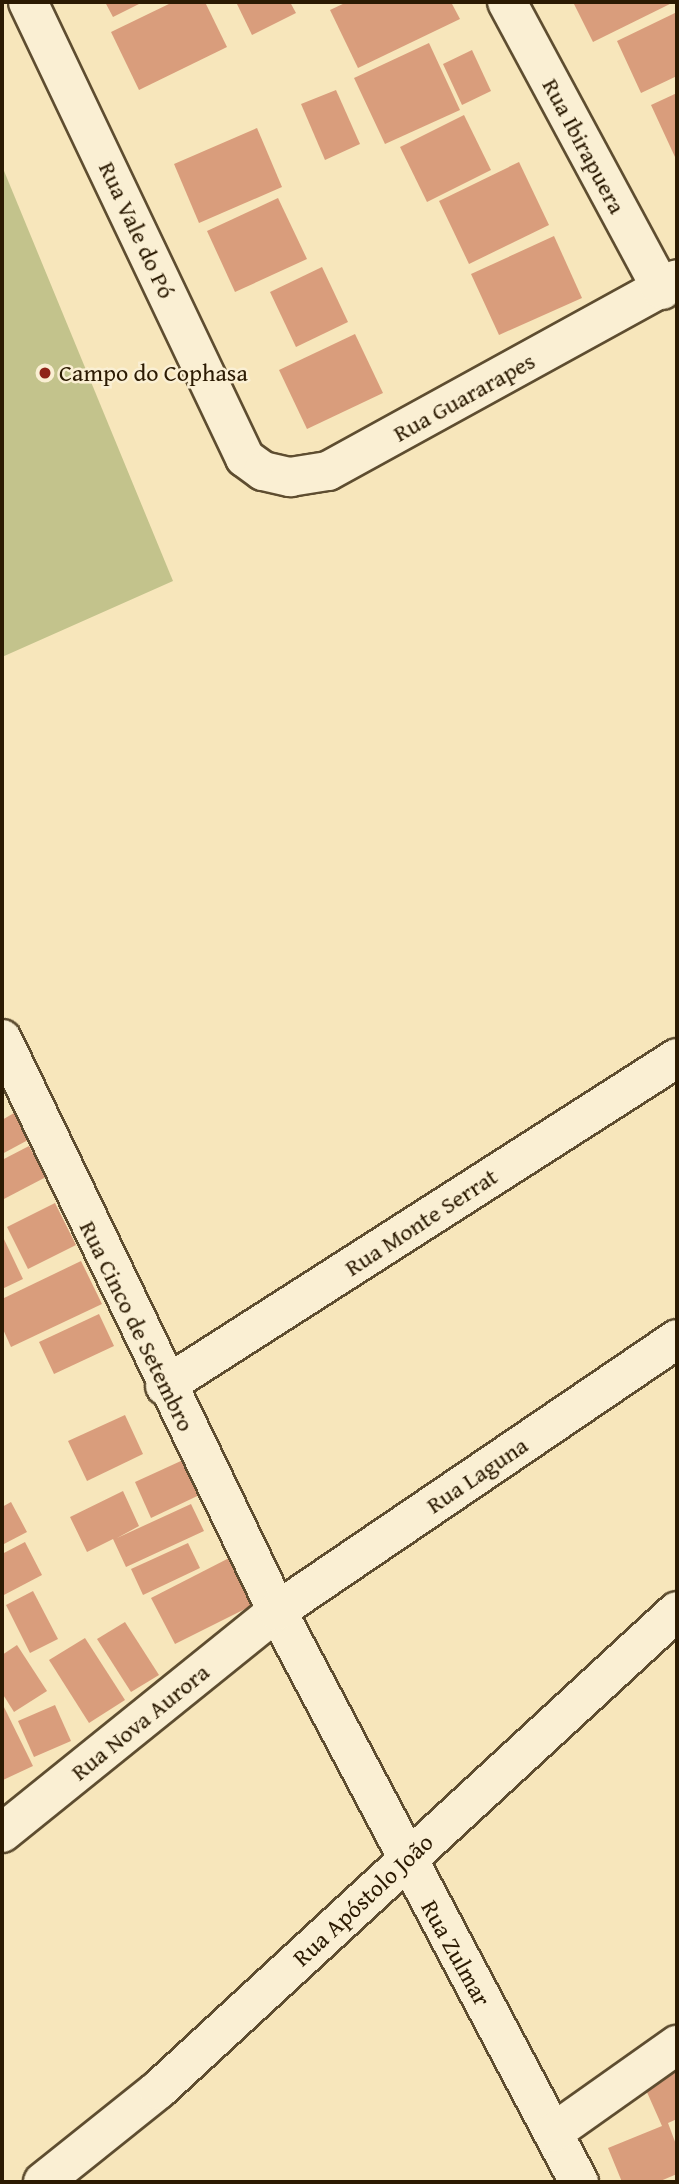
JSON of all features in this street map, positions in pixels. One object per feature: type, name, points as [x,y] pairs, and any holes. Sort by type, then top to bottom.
[{"type":"street","name":"Rua Vale do Pó","points":[[28,2],[245,458]]},
{"type":"street","name":"Rua Ibirapuera","points":[[507,2],[670,284]]},
{"type":"street","name":"Rua Guararapes","points":[[245,458],[263,471],[290,477],[328,471],[670,284]]},
{"type":"street","name":"Rua Cinco de Setembro","points":[[2,1039],[165,1386],[277,1611]]},
{"type":"street","name":"Rua Monte Serrat","points":[[165,1386],[677,1058]]},
{"type":"street","name":"Rua Laguna","points":[[277,1611],[677,1339]]},
{"type":"street","name":"Rua Nova Aurora","points":[[2,1833],[277,1611]]},
{"type":"street","name":"Rua Zulmar","points":[[277,1611],[405,1860],[579,2182]]},
{"type":"street","name":"Rua Apóstolo João","points":[[43,2182],[158,2090],[677,1611]]},
{"type":"street","points":[[554,2132],[677,2045]]},
{"type":"green space","name":"Campo do Cophasa","points":[[2,166],[173,581],[2,657]]},
{"type":"building","points":[[105,2],[143,2],[113,17]]},
{"type":"building","points":[[173,2],[205,2],[227,47],[139,90],[111,32]]},
{"type":"building","points":[[236,2],[290,2],[296,13],[252,35]]},
{"type":"building","points":[[347,2],[451,2],[460,19],[358,68],[330,10]]},
{"type":"building","points":[[573,2],[674,2],[593,42]]},
{"type":"building","points":[[677,12],[677,76],[641,93],[617,41]]},
{"type":"building","points":[[429,43],[460,110],[385,144],[354,78]]},
{"type":"building","points":[[472,50],[491,91],[462,105],[443,64]]},
{"type":"building","points":[[336,90],[360,144],[325,160],[301,104]]},
{"type":"building","points":[[677,93],[677,156],[675,157],[651,105]]},
{"type":"building","points":[[464,115],[491,170],[427,202],[400,147]]},
{"type":"building","points":[[257,128],[282,187],[199,223],[174,164]]},
{"type":"building","points":[[519,162],[549,225],[469,264],[439,201]]},
{"type":"building","points":[[278,198],[307,259],[235,292],[207,231]]},
{"type":"building","points":[[554,236],[582,298],[499,335],[471,274]]},
{"type":"building","points":[[322,267],[348,322],[296,347],[270,292]]},
{"type":"building","points":[[355,334],[383,393],[307,429],[279,370]]},
{"type":"building","points":[[14,1113],[28,1140],[2,1154],[2,1120]]},
{"type":"building","points":[[29,1146],[46,1177],[2,1200],[2,1160]]},
{"type":"building","points":[[55,1203],[76,1245],[28,1269],[7,1227]]},
{"type":"building","points":[[2,1235],[23,1279],[2,1289]]},
{"type":"building","points":[[81,1261],[102,1304],[11,1347],[2,1327],[2,1299]]},
{"type":"building","points":[[99,1314],[114,1346],[54,1374],[39,1342]]},
{"type":"building","points":[[125,1415],[143,1454],[87,1481],[68,1441]]},
{"type":"building","points":[[194,1455],[210,1490],[151,1518],[135,1482]]},
{"type":"building","points":[[123,1491],[139,1526],[117,1538],[191,1504],[204,1531],[126,1567],[113,1539],[87,1552],[70,1517]]},
{"type":"building","points":[[11,1502],[27,1532],[2,1545],[2,1507]]},
{"type":"building","points":[[25,1542],[42,1575],[2,1596],[2,1554]]},
{"type":"building","points":[[188,1543],[200,1568],[143,1595],[131,1569]]},
{"type":"building","points":[[233,1556],[257,1603],[175,1644],[151,1598]]},
{"type":"building","points":[[33,1591],[58,1639],[30,1653],[6,1605]]},
{"type":"building","points":[[125,1622],[159,1675],[131,1692],[97,1639]]},
{"type":"building","points":[[85,1638],[125,1700],[89,1723],[49,1660]]},
{"type":"building","points":[[17,1645],[47,1691],[14,1712],[2,1693],[2,1655]]},
{"type":"building","points":[[2,1703],[33,1766],[3,1780],[2,1777]]},
{"type":"building","points":[[55,1705],[71,1741],[34,1757],[18,1721]]},
{"type":"building","points":[[675,2065],[677,2119],[668,2123],[677,2147],[677,2174],[658,2182],[622,2182],[608,2148],[662,2126],[642,2081]]},
{"type":"place","name":"Campo do Cophasa","points":[[45,373]]}]
